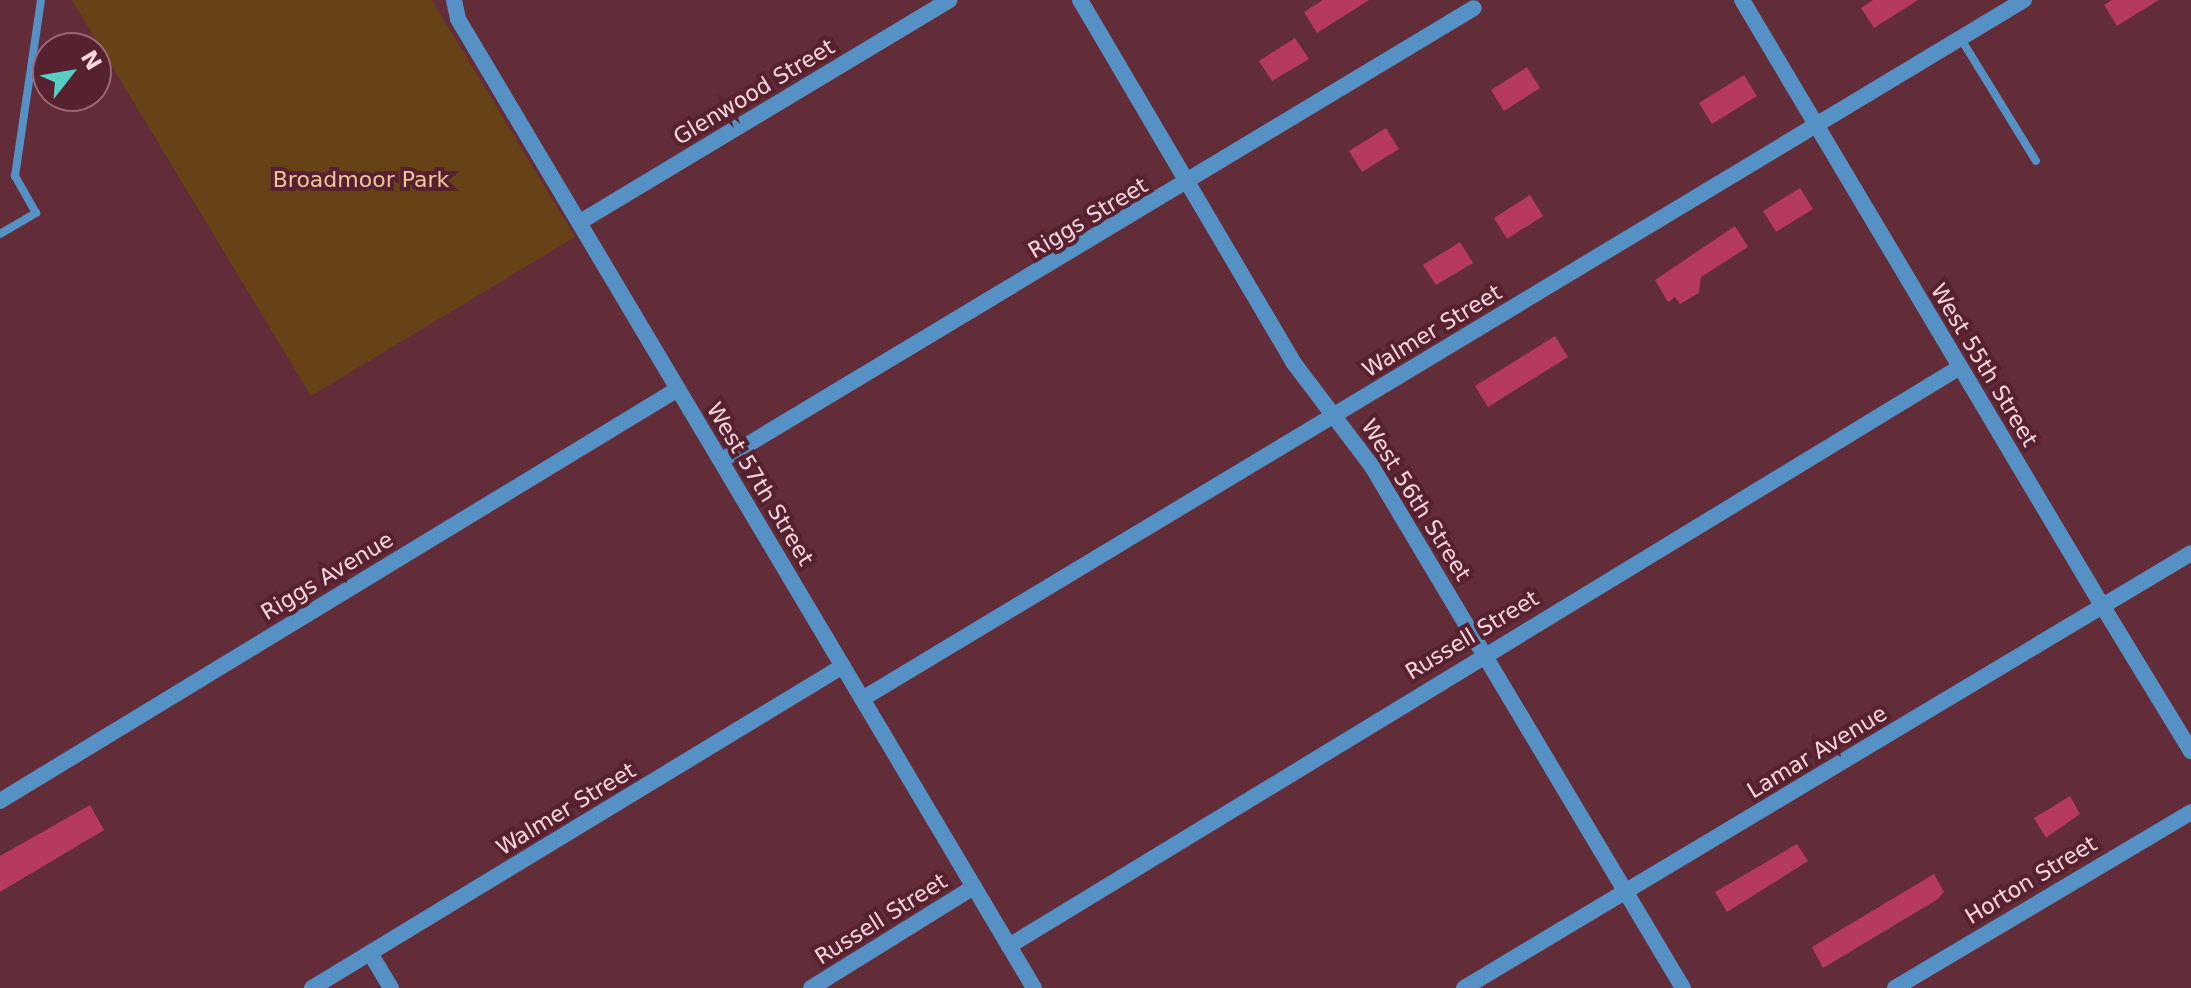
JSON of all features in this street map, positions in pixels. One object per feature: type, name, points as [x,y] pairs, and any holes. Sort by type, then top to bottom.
[{"type":"street","name":"West 57th Street","points":[[454,0],[458,19],[1034,988]]},
{"type":"street","name":"Glenwood Street","points":[[580,222],[950,0]]},
{"type":"street","name":"West 56th Street","points":[[1080,0],[1293,362],[1356,439],[1683,988]]},
{"type":"street","name":"West 55th Street","points":[[1742,0],[2191,751]]},
{"type":"street","name":"Walmer Street","points":[[862,699],[2024,0]]},
{"type":"street","name":"Riggs Street","points":[[722,460],[1187,184],[1474,8]]},
{"type":"street","name":"Russell Street","points":[[1009,946],[1485,653],[1960,367]]},
{"type":"street","name":"Riggs Avenue","points":[[0,801],[678,389]]},
{"type":"street","name":"Lamar Avenue","points":[[1464,988],[2191,553]]},
{"type":"street","name":"Walmer Street","points":[[312,988],[843,666]]},
{"type":"street","name":"Horton Street","points":[[1895,988],[2191,812]]},
{"type":"street","name":"Russell Street","points":[[811,988],[974,887]]},
{"type":"street","points":[[370,953],[391,988]]},
{"type":"lane","points":[[0,234],[36,213],[15,176],[41,0]]},
{"type":"lane","points":[[1961,39],[2036,161]]},
{"type":"green space","name":"Broadmoor Park","points":[[72,0],[432,0],[575,237],[311,396],[112,66],[112,32],[91,32]]},
{"type":"building","points":[[1323,0],[1369,0],[1317,33],[1304,12]]},
{"type":"building","points":[[1873,0],[1918,0],[1874,28],[1861,8]]},
{"type":"building","points":[[2112,0],[2159,0],[2117,26],[2104,5]]},
{"type":"building","points":[[1295,38],[1309,59],[1272,81],[1259,61]]},
{"type":"building","points":[[1527,67],[1540,88],[1504,111],[1491,90]]},
{"type":"building","points":[[1744,75],[1757,96],[1712,124],[1699,103]]},
{"type":"building","points":[[1386,128],[1399,149],[1362,172],[1349,151]]},
{"type":"building","points":[[1800,188],[1813,209],[1776,232],[1763,211]]},
{"type":"building","points":[[1530,195],[1543,216],[1507,239],[1494,218]]},
{"type":"building","points":[[1735,226],[1748,247],[1701,277],[1699,293],[1680,304],[1675,297],[1668,302],[1655,280]]},
{"type":"building","points":[[1460,242],[1473,263],[1436,285],[1423,265]]},
{"type":"building","points":[[1555,336],[1568,357],[1488,407],[1475,386]]},
{"type":"building","points":[[2070,796],[2080,814],[2046,838],[2034,818]]},
{"type":"building","points":[[90,805],[104,830],[0,892],[0,856]]},
{"type":"building","points":[[1797,844],[1808,861],[1727,912],[1715,892]]},
{"type":"building","points":[[1934,874],[1944,892],[1938,899],[1823,968],[1812,947]]}]
